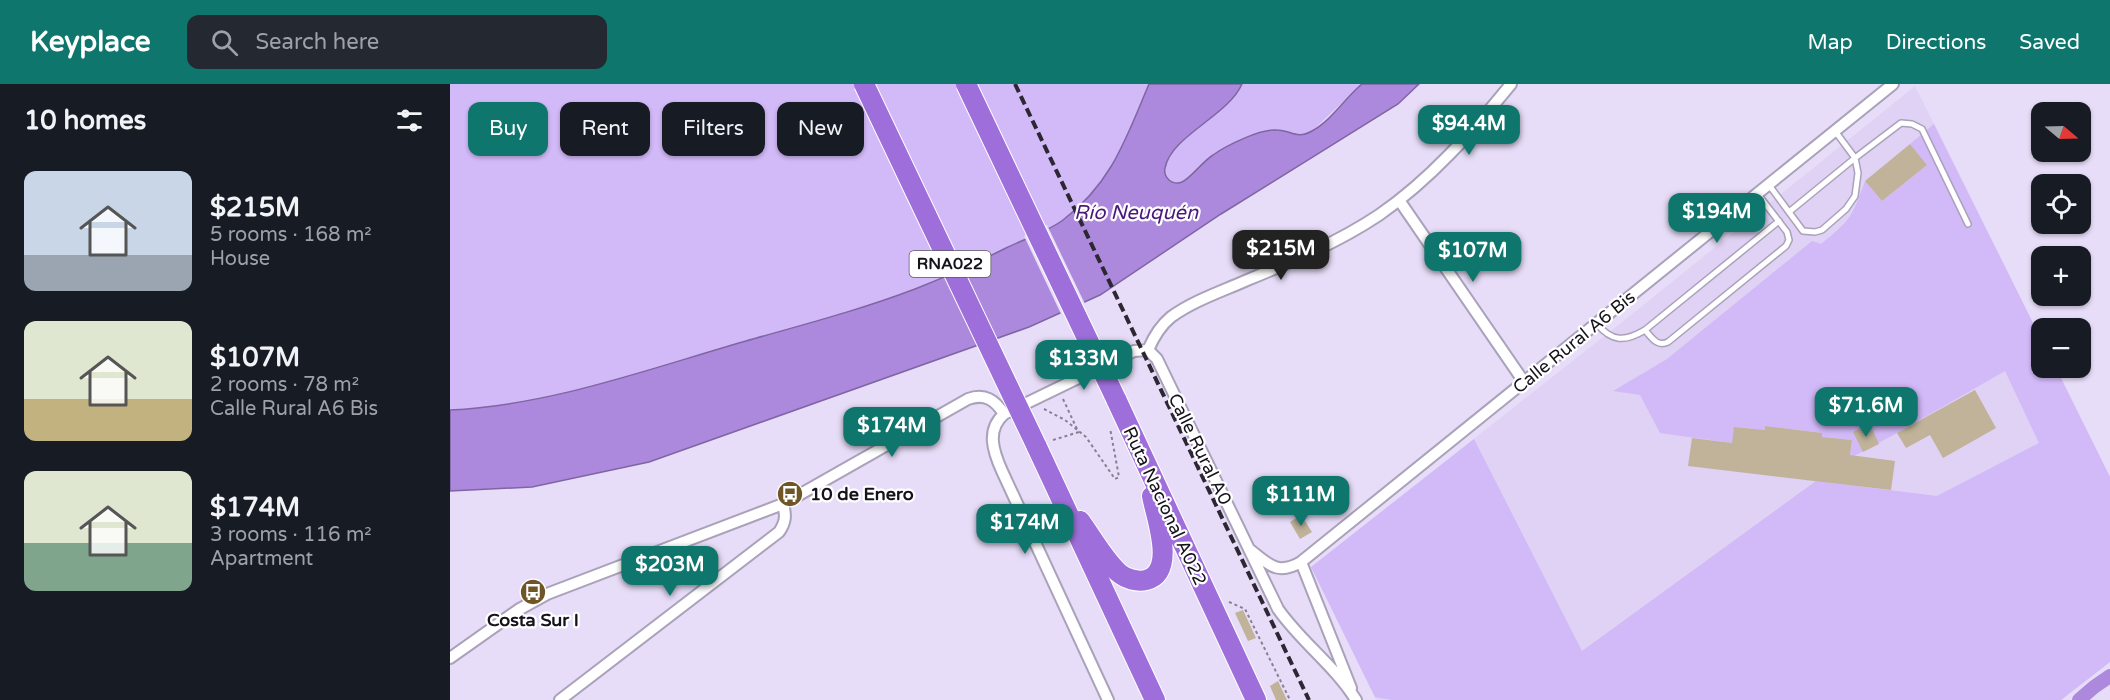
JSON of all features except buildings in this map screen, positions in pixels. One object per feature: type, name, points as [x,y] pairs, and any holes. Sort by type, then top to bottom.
[{"type":"highway","name":"RNA022","points":[[864,84],[1155,700]]},
{"type":"highway","name":"Ruta Nacional A022","points":[[966,84],[1256,700]]},
{"type":"highway","points":[[1053,482],[1114,567],[1126,577],[1140,581],[1147,580],[1158,572],[1163,551],[1144,460]]},
{"type":"street","points":[[1108,700],[996,459],[992,436],[998,419],[1134,351],[1148,350],[1161,326],[1182,310],[1337,240],[1380,214],[1428,176],[1457,148],[1511,84]]},
{"type":"street","name":"Calle Rural A6 Bis","points":[[1301,562],[1893,84]]},
{"type":"street","points":[[1399,200],[1524,382]]},
{"type":"street","name":"Calle Rural A0","points":[[1148,350],[1157,359],[1271,596],[1288,622],[1344,683],[1354,698]]},
{"type":"street","points":[[450,658],[518,610],[547,594],[783,504],[968,399],[981,396],[992,399],[1004,414]]},
{"type":"street","points":[[567,698],[779,532],[784,525],[785,518],[783,504]]},
{"type":"street","points":[[1249,549],[1266,563],[1282,570],[1301,562]]},
{"type":"street","name":"Calle Rural A0","points":[[1301,562],[1347,675],[1354,698]]},
{"type":"lane","points":[[1789,212],[1901,123],[1912,124],[1922,129],[1968,224]]},
{"type":"lane","points":[[1768,185],[1803,231],[1822,230],[1852,201],[1858,173],[1855,158],[1835,131]]},
{"type":"lane","points":[[1645,330],[1654,341],[1662,344],[1668,342],[1786,246],[1789,236],[1757,193]]},
{"type":"lane","points":[[1597,324],[1610,337],[1635,336],[1779,221]]},
{"type":"path","points":[[1058,388],[1079,432]]},
{"type":"path","points":[[1030,401],[1065,420],[1089,440],[1115,478],[1119,477],[1110,427]]},
{"type":"path","points":[[1059,437],[1079,432]]},
{"type":"shaded area","points":[[450,84],[1149,84],[1124,141],[1105,175],[1080,206],[1043,232],[938,280],[852,311],[600,384],[526,401],[450,410]]},
{"type":"shaded area","points":[[1242,84],[1362,84],[1312,131],[1293,135],[1278,130],[1253,136],[1212,155],[1182,183],[1171,182],[1165,172],[1168,160],[1186,138],[1225,106]]},
{"type":"shaded area","points":[[1915,86],[2031,319],[2031,378],[2061,378],[2110,477],[2110,662],[2061,700],[1376,700],[1311,567],[1626,319]]},
{"type":"shaded area","points":[[1934,124],[2031,319],[2031,378],[2061,378],[2110,477],[2110,662],[2061,700],[1392,700],[1375,697],[1311,567],[1474,439],[1582,651],[1816,481],[1937,496],[2039,443],[2005,371],[1854,456],[1850,455],[1852,440],[1822,437],[1822,433],[1766,426],[1765,430],[1735,427],[1732,443],[1660,433],[1640,395],[1613,391],[1667,359],[1812,241],[1821,244],[1831,236],[1849,217],[1865,181],[1882,201],[1927,165],[1910,144]]},
{"type":"water","name":"Río Neuquén","points":[[1149,84],[1242,84],[1225,106],[1188,136],[1169,157],[1165,168],[1166,176],[1172,182],[1180,183],[1209,158],[1235,142],[1270,130],[1282,130],[1298,135],[1312,131],[1326,121],[1362,84],[1419,84],[1398,104],[1221,214],[1100,295],[1029,327],[649,462],[532,487],[450,491],[450,410],[526,401],[600,384],[852,310],[938,280],[1057,224],[1080,206],[1106,175],[1125,141]]},
{"type":"pier","points":[[1047,225],[1086,306],[1062,316],[1024,236]]},
{"type":"waterway","points":[[2079,700],[2110,676]]},
{"type":"railway","points":[[1015,84],[1309,700]]},
{"type":"place","name":"10 de Enero","points":[[790,494]]},
{"type":"place","name":"Costa Sur I","points":[[533,592]]}]
